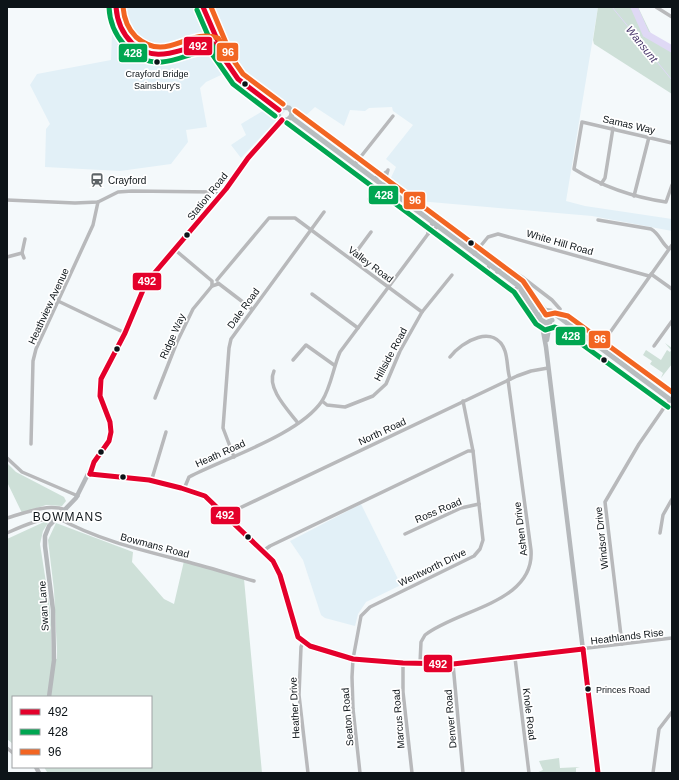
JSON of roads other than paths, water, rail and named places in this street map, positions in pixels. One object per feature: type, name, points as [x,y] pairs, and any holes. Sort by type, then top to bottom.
[{"type":"main road","points":[[116,7],[116,17],[124,35],[132,44],[144,51],[166,55],[200,44],[211,37],[209,22]]},
{"type":"main road","points":[[202,7],[220,44],[224,57]]},
{"type":"main road","points":[[200,44],[214,44],[238,79],[279,110]]},
{"type":"main road","points":[[284,107],[289,108],[292,112],[287,120],[282,120],[278,116],[279,110],[284,107]]},
{"type":"main road","points":[[290,117],[355,164],[497,272],[532,296],[553,315],[551,321]]},
{"type":"main road","points":[[519,287],[540,319],[546,323],[551,321],[564,322]]},
{"type":"main road","points":[[540,319],[541,312],[548,310]]},
{"type":"main road","points":[[548,310],[671,400]]},
{"type":"street","points":[[656,7],[672,17]]},
{"type":"street","points":[[355,164],[393,116]]},
{"type":"street","name":"Station Road","points":[[55,519],[66,510],[78,496],[90,474],[94,462],[109,441],[111,432],[110,422],[100,396],[100,385],[104,373],[125,333],[146,284],[282,120]]},
{"type":"street","name":"Samas Way","points":[[601,184],[574,169],[582,122],[613,128],[672,143]]},
{"type":"street","points":[[613,128],[605,178],[601,184],[634,196],[666,202],[672,185]]},
{"type":"street","points":[[634,196],[649,137]]},
{"type":"street","points":[[373,178],[383,175],[388,170],[385,180],[386,188]]},
{"type":"street","points":[[7,200],[75,204],[98,202],[118,192],[132,191],[213,192],[221,195]]},
{"type":"street","points":[[369,199],[391,201],[398,197]]},
{"type":"street","name":"Heathview Avenue","points":[[31,444],[33,361],[58,301],[93,225],[98,202]]},
{"type":"street","name":"Dale Road","points":[[234,457],[223,428],[229,348],[232,339],[252,309],[324,212]]},
{"type":"street","points":[[212,286],[215,286],[269,218],[295,218],[311,229]]},
{"type":"street","points":[[598,220],[651,229],[656,232],[662,242],[669,249]]},
{"type":"street","name":"Heath Road","points":[[428,234],[432,223]]},
{"type":"street","name":"Heath Road","points":[[184,489],[189,476],[234,457],[298,423],[312,413],[322,401],[340,352],[428,234],[437,227]]},
{"type":"street","name":"Valley Road","points":[[311,229],[422,312]]},
{"type":"street","points":[[352,259],[371,232]]},
{"type":"street","name":"White Hill Road","points":[[474,254],[488,237],[498,234],[650,275],[672,289]]},
{"type":"street","points":[[24,258],[22,253],[26,239]]},
{"type":"street","points":[[600,348],[672,245]]},
{"type":"street","points":[[174,249],[212,281],[217,282],[252,309]]},
{"type":"street","points":[[7,257],[22,253]]},
{"type":"street","points":[[488,265],[487,274],[511,291],[519,287]]},
{"type":"street","points":[[497,272],[502,267],[505,267],[552,300],[560,309]]},
{"type":"street","name":"Hillside Road","points":[[322,401],[327,405],[345,407],[373,396],[386,384],[392,366],[422,312],[452,275]]},
{"type":"street","points":[[212,281],[212,286]]},
{"type":"street","name":"Ridge Way","points":[[155,398],[192,309],[212,286]]},
{"type":"street","points":[[532,296],[537,289]]},
{"type":"street","points":[[312,294],[358,328]]},
{"type":"street","points":[[58,301],[125,333]]},
{"type":"street","points":[[540,319],[546,347],[598,773]]},
{"type":"street","points":[[546,347],[551,321]]},
{"type":"street","points":[[654,346],[672,321]]},
{"type":"street","points":[[450,357],[456,349],[468,341],[478,337],[488,336],[496,339],[502,344],[506,352],[509,379]]},
{"type":"street","points":[[293,360],[306,345],[334,365]]},
{"type":"street","name":"North Road","points":[[225,515],[509,379],[531,371],[548,368]]},
{"type":"street","points":[[274,371],[272,379],[276,392],[298,423]]},
{"type":"street","name":"Ashen Drive","points":[[420,663],[421,642],[425,635],[508,593],[521,583],[530,570],[531,550],[509,379]]},
{"type":"street","name":"Windsor Drive","points":[[622,644],[604,502],[639,444],[671,400]]},
{"type":"street","name":"Wentworth Drive","points":[[353,659],[361,616],[370,607],[474,556],[480,549],[483,540],[479,504],[472,451],[463,401]]},
{"type":"street","points":[[151,482],[166,432]]},
{"type":"street","points":[[263,551],[277,542],[468,451],[472,451]]},
{"type":"street","points":[[7,458],[22,472],[78,496]]},
{"type":"street","points":[[90,474],[107,474],[151,482],[195,491],[205,496],[263,551],[277,568],[297,634],[303,642]]},
{"type":"street","points":[[660,533],[663,515],[672,499]]},
{"type":"street","name":"Ross Road","points":[[405,534],[461,508],[479,504]]},
{"type":"street","points":[[7,518],[52,507],[66,510]]},
{"type":"street","points":[[7,533],[49,518],[55,519]]},
{"type":"street","name":"Bowmans Road","points":[[55,519],[79,530],[117,544],[254,581]]},
{"type":"street","name":"Swan Lane","points":[[49,696],[54,660],[53,610],[44,541],[46,532],[55,519]]},
{"type":"street","name":"Heathlands Rise","points":[[303,642],[353,659],[403,663],[453,664],[515,658],[672,638]]},
{"type":"street","name":"Heather Drive","points":[[303,642],[301,647],[299,695],[308,773]]},
{"type":"street","name":"Knole Road","points":[[515,658],[529,773]]},
{"type":"street","name":"Seaton Road","points":[[353,659],[352,703],[360,773]]},
{"type":"street","name":"Marcus Road","points":[[403,663],[403,692],[412,773]]},
{"type":"street","name":"Denver Road","points":[[453,664],[463,773]]},
{"type":"street","points":[[653,773],[659,730],[672,712]]},
{"type":"waterway","name":"Wansunt","points":[[612,7],[672,80]]},
{"type":"waterway","points":[[634,7],[646,34],[672,49]]},
{"type":"place","name":"Crayford Bridge Sainsbury's","points":[[157,62]]},
{"type":"place","name":"Crayford","points":[[97,180]]},
{"type":"place","name":"Princes Road","points":[[588,689]]},
{"type":"district","name":"BOWMANS","points":[[68,517]]}]
